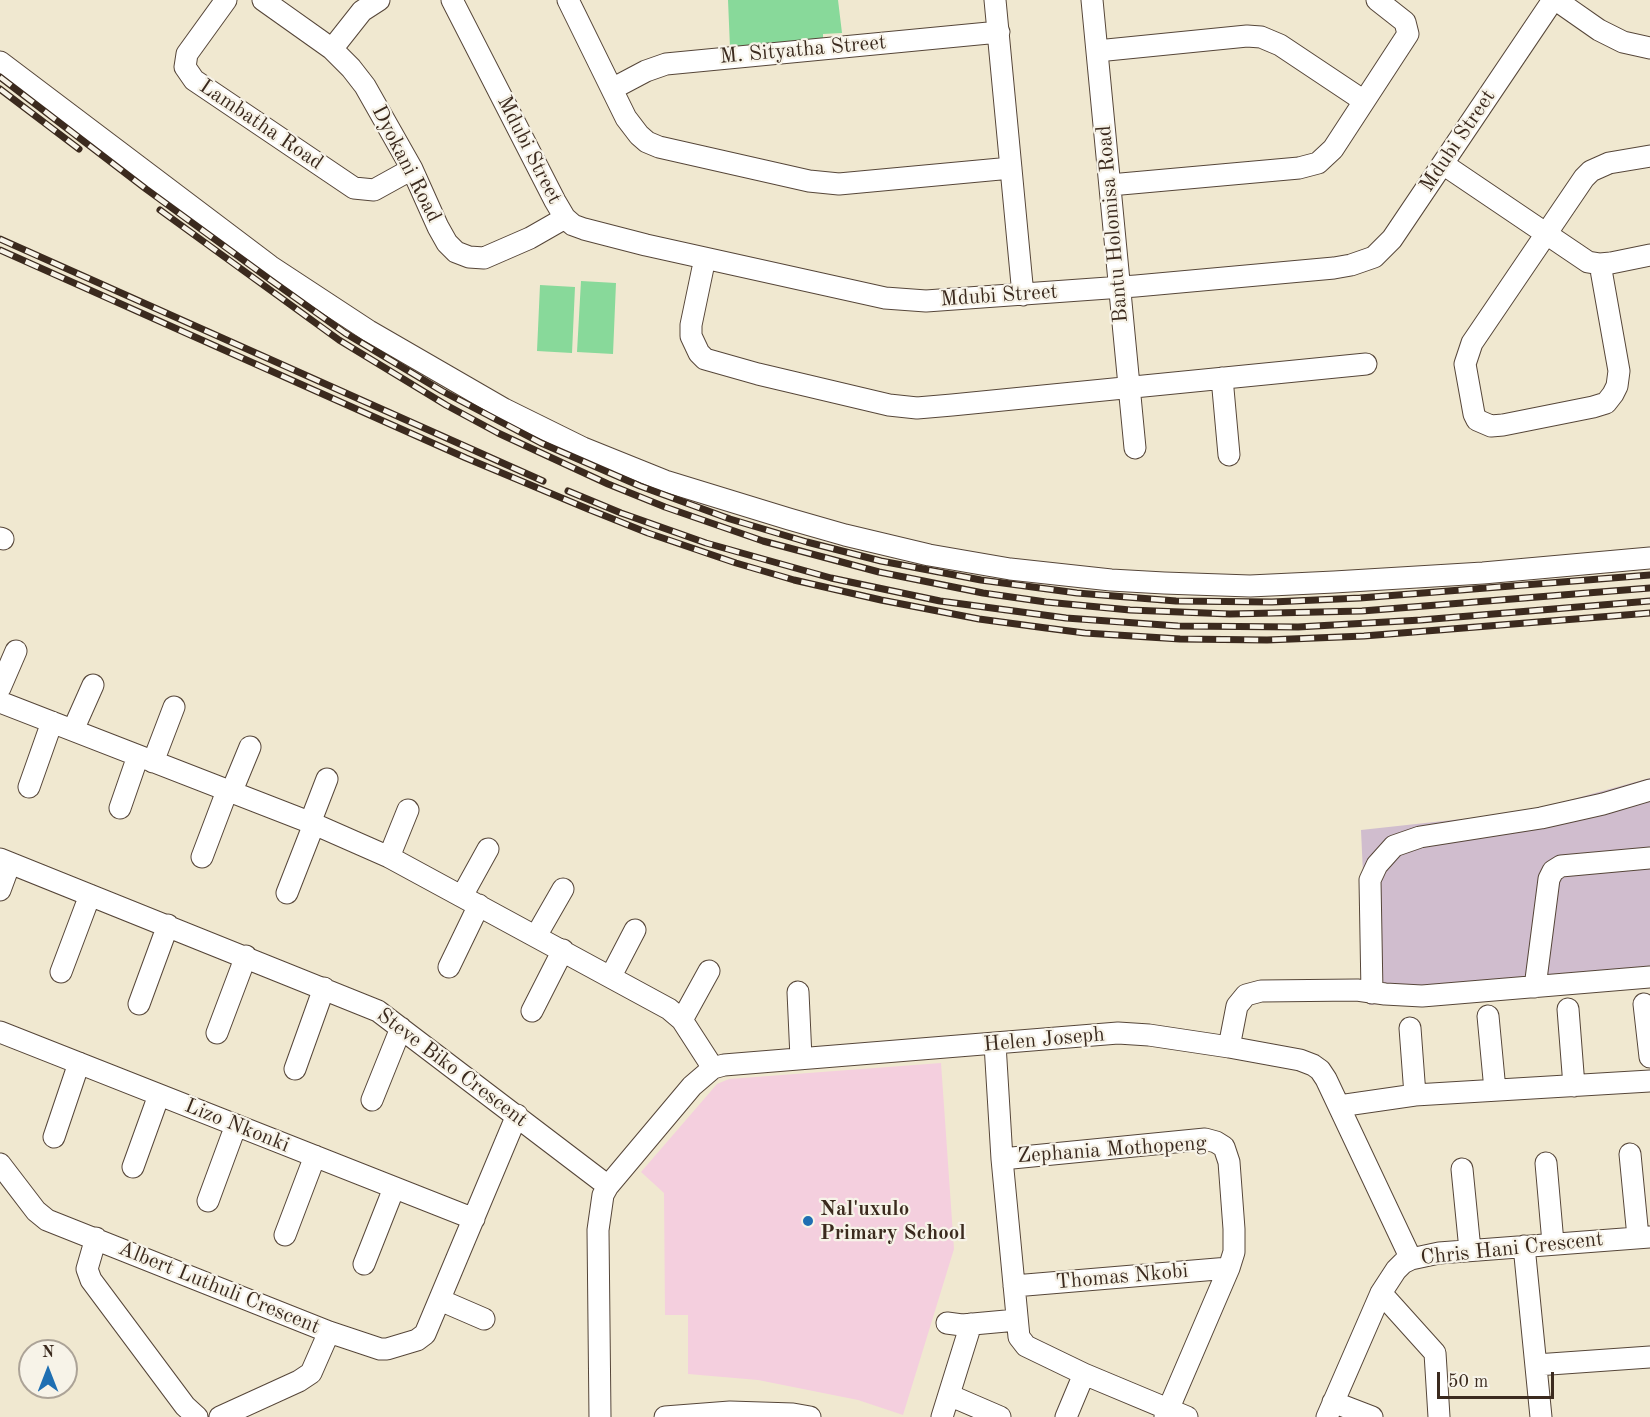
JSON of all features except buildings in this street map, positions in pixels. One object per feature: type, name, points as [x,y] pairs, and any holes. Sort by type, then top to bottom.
[{"type":"street","name":"Lambatha Road","points":[[226,0],[187,54],[185,67],[194,80],[354,188],[374,190],[412,169]]},
{"type":"street","name":"Dyokani Road","points":[[263,0],[332,49],[365,86],[412,169],[438,227],[447,243],[456,252],[469,257],[484,258],[530,238],[566,218]]},
{"type":"street","points":[[332,49],[362,11],[379,0]]},
{"type":"street","name":"Mdubi Street","points":[[452,0],[566,218],[573,225],[705,258],[885,298],[905,300],[952,300],[1119,287],[1334,268],[1365,261],[1382,250],[1392,239],[1554,0]]},
{"type":"street","points":[[568,0],[633,128],[647,142],[659,147],[809,181],[839,184],[1011,168]]},
{"type":"street","points":[[995,0],[1023,295]]},
{"type":"street","name":"Bantu Holomisa Road","points":[[1092,0],[1135,448]]},
{"type":"street","points":[[1110,186],[1310,166],[1325,158],[1408,34],[1405,22],[1377,0]]},
{"type":"street","points":[[1554,0],[1599,30],[1623,42],[1650,48]]},
{"type":"street","name":"M. Sityatha Street","points":[[612,89],[646,71],[666,64],[999,32]]},
{"type":"street","points":[[1098,51],[1247,36],[1261,37],[1280,45],[1364,101]]},
{"type":"street","points":[[0,62],[270,266],[387,342],[504,409],[583,448],[665,481],[789,519],[929,555],[1010,569],[1164,584],[1250,586],[1334,582],[1483,573],[1650,558]]},
{"type":"street","points":[[1600,264],[1619,371],[1617,386],[1613,394],[1606,403],[1593,407],[1503,425],[1482,424],[1474,414],[1467,376],[1467,355],[1472,343],[1584,178],[1591,171],[1609,163],[1650,156]]},
{"type":"street","points":[[1443,164],[1588,262],[1600,264],[1650,255]]},
{"type":"street","points":[[705,258],[691,325],[691,336],[699,353],[712,362],[904,407],[952,405],[1366,364]]},
{"type":"street","points":[[1222,378],[1229,455]]},
{"type":"street","points":[[0,688],[16,651]]},
{"type":"street","points":[[73,730],[93,685]]},
{"type":"street","points":[[0,702],[312,824],[389,857],[611,976],[669,1009],[682,1020],[713,1068],[692,1086],[608,1186],[602,1200],[598,1230],[600,1417]]},
{"type":"street","points":[[120,808],[174,707]]},
{"type":"street","points":[[29,787],[52,722]]},
{"type":"street","points":[[202,857],[250,747]]},
{"type":"street","points":[[287,893],[327,779]]},
{"type":"street","points":[[1372,993],[1370,880],[1377,865],[1394,846],[1420,837],[1541,818],[1650,790]]},
{"type":"street","points":[[389,857],[408,810]]},
{"type":"street","points":[[449,967],[488,849]]},
{"type":"street","points":[[1535,987],[1549,879],[1553,871],[1561,866],[1650,858]]},
{"type":"street","points":[[0,890],[5,861]]},
{"type":"street","name":"Steve Biko Crescent","points":[[5,861],[378,1011],[608,1186]]},
{"type":"street","points":[[536,936],[563,889]]},
{"type":"street","points":[[61,972],[90,895]]},
{"type":"street","points":[[139,1004],[168,925]]},
{"type":"street","points":[[611,976],[635,930]]},
{"type":"street","points":[[532,1011],[563,950]]},
{"type":"street","points":[[217,1033],[246,956]]},
{"type":"street","points":[[682,1020],[709,971]]},
{"type":"street","points":[[1229,1047],[1237,1006],[1246,995],[1261,991],[1357,990],[1422,996],[1650,976]]},
{"type":"street","points":[[296,1069],[324,988]]},
{"type":"street","points":[[798,992],[801,1058]]},
{"type":"street","points":[[1644,1004],[1650,1057]]},
{"type":"street","points":[[1568,1010],[1574,1086]]},
{"type":"street","points":[[1488,1016],[1495,1090]]},
{"type":"street","points":[[372,1100],[401,1028]]},
{"type":"street","points":[[1410,1028],[1415,1095]]},
{"type":"street","name":"Lizo Nkonki","points":[[0,1032],[474,1219]]},
{"type":"street","name":"Helen Joseph","points":[[713,1068],[801,1058],[1118,1033],[1149,1035],[1292,1058],[1313,1065],[1326,1079],[1411,1259]]},
{"type":"street","points":[[995,1044],[1002,1159],[1019,1337],[1026,1346],[1174,1414]]},
{"type":"street","points":[[54,1137],[79,1064]]},
{"type":"street","points":[[1339,1106],[1415,1095],[1650,1081]]},
{"type":"street","points":[[133,1167],[159,1095]]},
{"type":"street","name":"Albert Luthuli Crescent","points":[[0,1164],[47,1220],[329,1332],[380,1349],[387,1349],[417,1340],[425,1334],[517,1115]]},
{"type":"street","points":[[208,1201],[236,1125]]},
{"type":"street","name":"Zephania Mothopeng","points":[[1002,1159],[1205,1139],[1224,1147],[1228,1162],[1235,1240],[1229,1268],[1174,1414]]},
{"type":"street","points":[[1630,1154],[1644,1237]]},
{"type":"street","points":[[285,1234],[315,1156]]},
{"type":"street","points":[[1546,1163],[1553,1243]]},
{"type":"street","points":[[1462,1169],[1470,1250]]},
{"type":"street","points":[[364,1264],[394,1188]]},
{"type":"street","name":"Chris Hani Crescent","points":[[1330,1410],[1381,1293],[1396,1270],[1411,1259],[1470,1250],[1644,1237]]},
{"type":"street","points":[[96,1238],[87,1269],[90,1280],[185,1406],[197,1417]]},
{"type":"street","points":[[1524,1246],[1541,1417]]},
{"type":"street","name":"Thomas Nkobi","points":[[1014,1286],[1229,1268]]},
{"type":"street","points":[[1381,1293],[1435,1353],[1439,1417]]},
{"type":"street","points":[[440,1300],[484,1319]]},
{"type":"street","points":[[947,1323],[971,1324],[1017,1320]]},
{"type":"street","points":[[942,1417],[971,1324]]},
{"type":"street","points":[[220,1417],[299,1382],[311,1373],[329,1332]]},
{"type":"street","points":[[1536,1365],[1650,1357]]},
{"type":"street","points":[[1066,1417],[1084,1374]]},
{"type":"street","points":[[949,1395],[998,1417]]},
{"type":"street","points":[[1330,1410],[1372,1417]]},
{"type":"street","points":[[665,1417],[730,1412],[793,1414],[810,1417]]},
{"type":"shaded area","points":[[1650,778],[1650,980],[1369,1005],[1361,830],[1526,812]]},
{"type":"shaded area","name":"Nal'uxulo Primary School","points":[[941,1063],[954,1249],[903,1415],[858,1400],[758,1380],[688,1374],[688,1315],[665,1315],[664,1193],[641,1172],[717,1084],[729,1079]]},
{"type":"green space","points":[[728,0],[838,0],[842,33],[823,34],[823,40],[730,48]]},
{"type":"green space","points":[[581,281],[616,283],[613,354],[577,352]]},
{"type":"green space","points":[[540,285],[575,287],[572,353],[537,351]]},
{"type":"railway","points":[[0,77],[146,189],[345,333],[442,391],[541,443],[640,486],[730,519],[881,561],[981,580],[1077,593],[1176,601],[1272,602],[1360,598],[1650,575]]},
{"type":"railway","points":[[0,89],[79,149]]},
{"type":"railway","points":[[160,210],[339,340],[446,405],[498,433],[608,484],[665,507],[763,541],[879,572],[983,593],[1046,602],[1130,610],[1230,614],[1362,611],[1650,588]]},
{"type":"railway","points":[[0,239],[543,481]]},
{"type":"railway","points":[[0,250],[466,458],[648,533],[794,580],[881,600],[979,619],[1046,628],[1180,639],[1267,640],[1364,636],[1650,613]]},
{"type":"railway","points":[[568,491],[621,513],[706,543],[831,578],[940,601],[1066,618],[1178,626],[1298,627],[1421,620],[1650,601]]},
{"type":"place","name":"Nal'uxulo Primary School","points":[[808,1221]]}]
